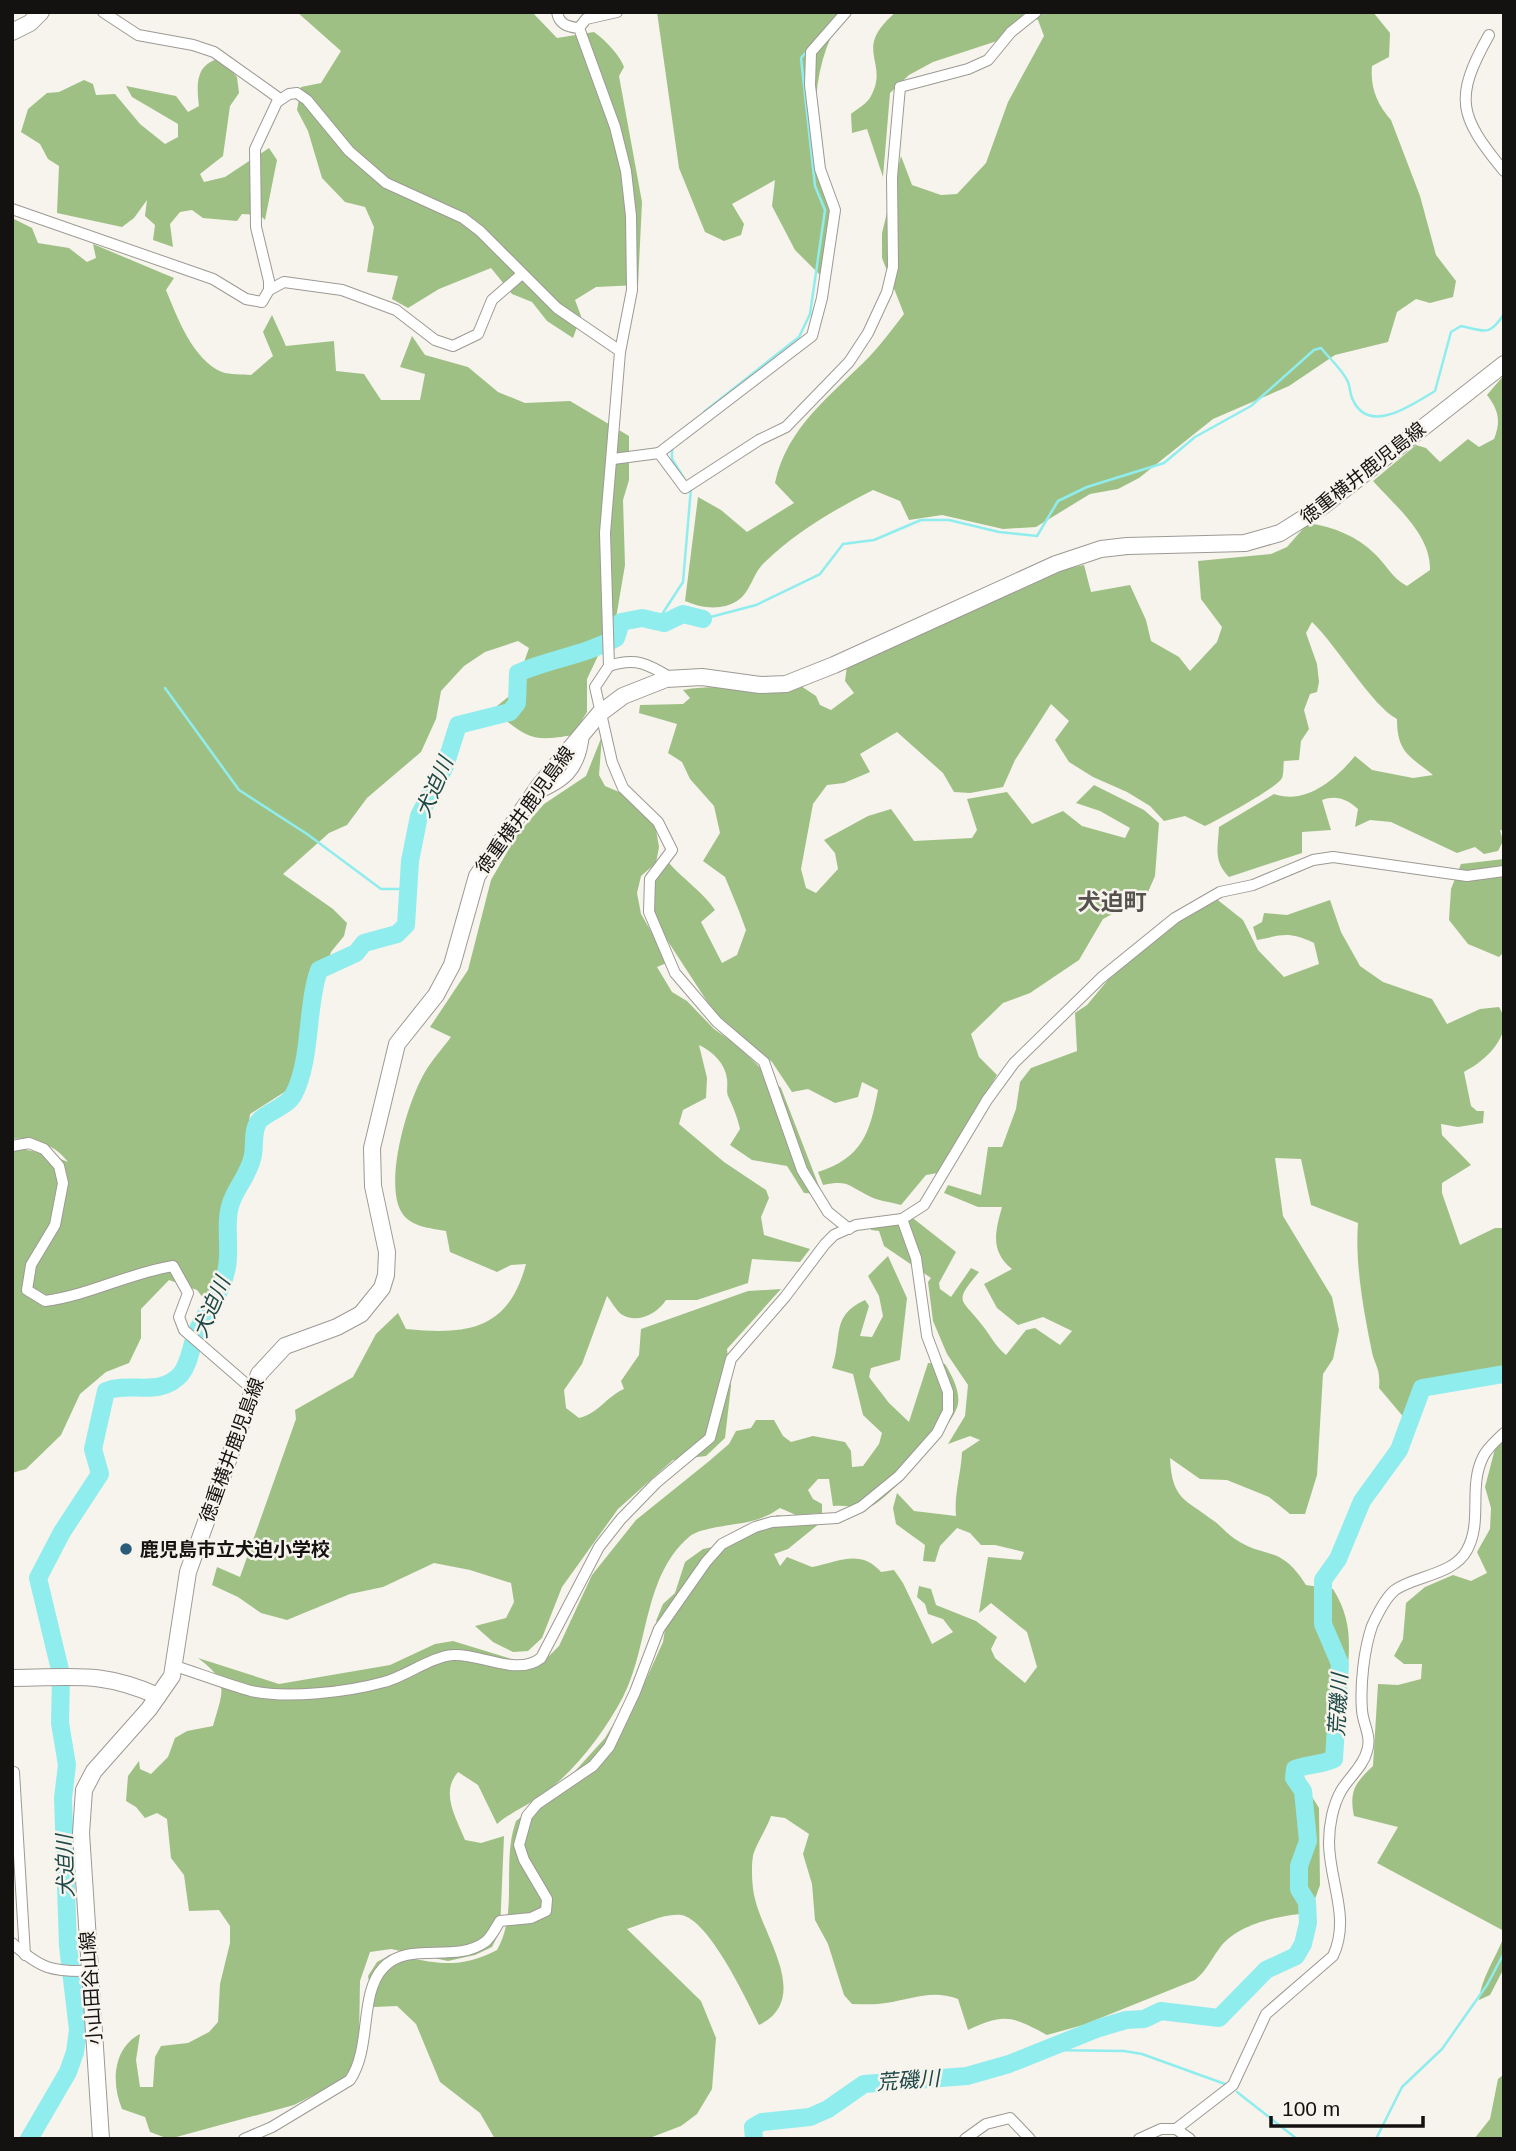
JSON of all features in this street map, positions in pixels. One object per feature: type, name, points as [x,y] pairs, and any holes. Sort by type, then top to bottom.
[{"type":"main road","points":[[12,32],[30,23],[41,12]]},
{"type":"main road","name":"徳重横井鹿児島線","points":[[158,1696],[167,1686],[175,1666],[188,1572],[221,1486],[252,1389],[264,1366],[278,1352],[361,1314],[382,1288],[386,1275],[387,1252],[373,1186],[372,1148],[397,1044],[445,980],[458,946],[477,876],[532,796],[599,714],[642,687],[671,678],[702,677],[772,686],[786,684],[873,648],[1056,564],[1101,550],[1127,546],[1219,546],[1266,538],[1294,526],[1323,506],[1504,364]]},
{"type":"main road","points":[[12,1678],[71,1675],[129,1683],[158,1696]]},
{"type":"main road","name":"小山田谷山線","points":[[102,2139],[81,1833],[85,1790],[103,1757],[158,1696]]},
{"type":"street","points":[[103,12],[138,34],[182,42],[214,52],[280,99]]},
{"type":"street","points":[[557,12],[558,19],[567,27],[579,28]]},
{"type":"street","points":[[579,28],[586,19],[617,12]]},
{"type":"street","points":[[613,459],[659,453],[812,336],[822,298],[835,210],[820,169],[810,85],[811,52],[846,12]]},
{"type":"street","points":[[659,453],[685,488],[759,440],[786,428],[849,362],[868,333],[887,292],[893,267],[892,177],[900,87],[968,69],[988,60],[1011,32],[1036,12]]},
{"type":"street","points":[[579,28],[615,127],[626,170],[632,290],[620,351],[605,533],[609,666],[595,687],[599,714],[612,762],[623,788],[658,822],[672,850],[650,879],[649,912],[675,973],[717,1023],[764,1062],[802,1170],[828,1212],[849,1228]]},
{"type":"street","points":[[1489,35],[1470,68],[1464,110],[1474,134],[1504,171]]},
{"type":"street","points":[[269,290],[256,227],[255,149],[280,99],[296,93],[307,100],[349,151],[386,183],[463,218],[480,231],[556,308],[620,351]]},
{"type":"street","points":[[12,209],[213,279],[246,299],[262,302],[269,290],[284,282],[342,290],[396,310],[435,340],[453,346],[478,334],[492,300],[522,274]]},
{"type":"street","points":[[609,666],[628,660],[651,666],[671,678]]},
{"type":"street","points":[[175,1666],[253,1691],[286,1693],[356,1689],[387,1681],[452,1655],[528,1666],[535,1662],[541,1658],[599,1547],[621,1518],[710,1438],[731,1359],[785,1297],[825,1244],[834,1235],[849,1228],[902,1219],[924,1205],[987,1100],[1014,1063],[1101,978],[1175,918],[1200,903],[1220,892],[1253,885],[1313,860],[1333,857],[1467,876],[1504,871]]},
{"type":"street","points":[[12,1146],[29,1143],[44,1149],[59,1166],[63,1183],[55,1225],[31,1265],[27,1290],[45,1301],[70,1298],[152,1269],[173,1266],[188,1293],[180,1317],[184,1330],[252,1389]]},
{"type":"street","points":[[244,2139],[272,2127],[350,2080],[358,2068],[366,2037],[375,1979],[385,1966],[407,1954],[468,1951],[487,1941],[500,1921],[531,1918],[545,1911],[547,1899],[524,1860],[519,1845],[527,1816],[537,1804],[593,1766],[609,1746],[635,1692],[659,1629],[722,1544],[763,1524],[837,1518],[861,1507],[899,1476],[929,1445],[948,1411],[948,1392],[927,1336],[916,1258],[902,1219]]},
{"type":"street","points":[[1176,2129],[1233,2085],[1266,2014],[1333,1956],[1338,1943],[1341,1919],[1332,1874],[1329,1841],[1331,1816],[1342,1790],[1367,1754],[1369,1741],[1362,1711],[1371,1628],[1379,1610],[1395,1590],[1428,1577],[1464,1556],[1476,1530],[1476,1486],[1483,1456],[1504,1433]]},
{"type":"street","points":[[14,1772],[25,1955]]},
{"type":"street","points":[[12,1943],[39,1966],[64,1972],[90,1971]]},
{"type":"street","points":[[965,2139],[1000,2118],[1010,2118],[1030,2139]]},
{"type":"street","points":[[1139,2139],[1161,2129],[1176,2129],[1190,2139]]},
{"type":"green space","points":[[297,12],[532,12],[557,38],[594,32],[598,35],[615,52],[624,67],[619,76],[642,202],[638,285],[596,287],[575,300],[581,316],[573,338],[547,321],[532,302],[512,294],[491,268],[439,289],[408,308],[392,299],[398,276],[367,272],[374,227],[365,207],[345,202],[322,178],[308,131],[297,110],[301,87],[321,83],[341,51]]},
{"type":"green space","points":[[657,12],[844,12],[828,44],[817,95],[819,148],[832,204],[834,227],[832,243],[820,275],[795,250],[772,206],[775,180],[732,204],[744,224],[741,235],[724,241],[705,232],[679,168]]},
{"type":"green space","points":[[896,12],[1373,12],[1390,33],[1389,57],[1372,66],[1373,88],[1391,120],[1420,196],[1436,255],[1456,281],[1453,297],[1430,303],[1416,299],[1397,312],[1388,342],[1335,355],[1289,386],[1213,419],[1139,478],[1118,489],[1090,494],[1036,527],[1003,529],[942,515],[909,520],[900,501],[873,490],[830,513],[790,540],[761,566],[746,593],[737,601],[718,607],[704,607],[685,601],[698,497],[721,510],[747,532],[794,503],[775,483],[790,445],[800,428],[826,398],[870,356],[904,314],[882,258],[882,233],[901,156],[912,185],[941,195],[957,194],[986,163],[1008,102],[1044,36],[1038,20],[1024,14],[997,41],[933,62],[909,75],[890,93],[883,177],[867,129],[852,133],[851,114],[871,96],[877,73],[873,46],[883,25]]},
{"type":"green space","points":[[231,56],[228,67],[237,77],[239,93],[230,106],[223,156],[200,174],[204,182],[225,177],[269,148],[277,160],[265,220],[260,215],[242,214],[237,221],[203,218],[192,210],[180,212],[170,224],[173,247],[153,240],[155,225],[145,216],[147,200],[134,218],[122,227],[57,213],[59,166],[48,159],[40,144],[21,132],[28,109],[47,93],[59,92],[84,80],[93,84],[96,95],[115,94],[140,124],[165,144],[178,137],[178,124],[132,97],[126,86],[176,96],[188,112],[199,106],[199,78],[206,65]]},
{"type":"green space","points":[[12,218],[32,228],[38,243],[69,248],[87,262],[96,258],[93,244],[174,278],[166,290],[187,337],[203,358],[222,372],[251,375],[273,356],[263,332],[272,315],[286,346],[334,341],[336,371],[364,374],[381,400],[420,400],[425,374],[400,367],[412,336],[425,355],[468,367],[498,392],[525,403],[570,401],[629,436],[629,480],[623,500],[625,565],[616,618],[587,679],[587,712],[573,735],[546,738],[529,735],[492,710],[513,693],[529,648],[518,641],[485,652],[464,666],[441,691],[436,719],[421,752],[367,798],[347,825],[329,833],[283,874],[333,909],[347,923],[344,936],[331,952],[301,1039],[293,1077],[286,1091],[250,1114],[244,1161],[227,1195],[222,1263],[207,1303],[197,1290],[169,1280],[141,1309],[141,1338],[129,1363],[106,1372],[80,1394],[61,1435],[26,1469],[12,1473],[12,1147],[48,1154],[68,1162],[57,1151],[43,1143],[12,1139]]},
{"type":"green space","points":[[1504,375],[1504,831],[1500,830],[1503,841],[1498,851],[1484,854],[1475,847],[1457,853],[1391,822],[1370,820],[1355,827],[1358,809],[1345,800],[1332,798],[1322,800],[1331,830],[1302,832],[1302,853],[1229,877],[1224,871],[1218,854],[1219,827],[1274,794],[1297,796],[1319,788],[1338,774],[1355,756],[1372,770],[1413,778],[1433,775],[1406,753],[1399,739],[1397,719],[1377,702],[1312,622],[1306,633],[1317,664],[1319,682],[1317,692],[1310,694],[1304,710],[1309,729],[1301,741],[1299,760],[1284,761],[1283,776],[1278,783],[1205,826],[1185,816],[1164,821],[1150,806],[1069,762],[1055,740],[1069,721],[1051,704],[1015,760],[1003,787],[970,793],[954,792],[943,773],[897,732],[860,754],[870,772],[844,783],[827,785],[813,804],[801,869],[806,888],[816,893],[838,869],[835,853],[824,840],[868,816],[891,809],[914,841],[972,838],[977,830],[967,799],[1007,792],[1032,824],[1063,811],[1082,826],[1125,838],[1130,828],[1100,811],[1076,803],[1094,785],[1144,810],[1159,823],[1155,876],[1142,906],[1123,908],[1103,919],[1079,960],[1030,993],[1003,1003],[971,1034],[979,1057],[997,1075],[938,1173],[926,1175],[901,1205],[875,1199],[847,1184],[823,1185],[818,1172],[845,1159],[862,1142],[878,1090],[862,1082],[858,1097],[835,1103],[808,1089],[792,1092],[772,1062],[714,1012],[656,923],[651,891],[659,871],[669,863],[715,910],[701,922],[722,963],[737,955],[746,930],[725,877],[703,861],[720,833],[714,806],[690,779],[682,762],[668,753],[677,724],[639,713],[640,705],[683,704],[690,698],[683,690],[698,688],[801,686],[816,696],[820,705],[831,710],[854,693],[845,681],[847,666],[1060,570],[1084,565],[1091,592],[1130,585],[1146,620],[1151,641],[1179,657],[1190,671],[1217,642],[1222,627],[1201,599],[1198,561],[1271,554],[1287,547],[1308,523],[1336,530],[1361,543],[1407,586],[1430,570],[1425,544],[1418,533],[1373,481],[1416,445],[1426,448],[1440,462],[1468,439],[1479,447],[1494,439],[1498,416],[1487,395]]},
{"type":"green space","points":[[602,736],[599,775],[605,786],[638,800],[655,824],[659,847],[656,863],[641,876],[637,893],[641,914],[669,962],[657,967],[672,992],[687,1001],[714,1029],[737,1045],[781,1088],[822,1194],[804,1193],[787,1166],[752,1160],[730,1145],[740,1129],[727,1094],[726,1073],[718,1059],[699,1045],[707,1078],[706,1098],[683,1110],[679,1124],[724,1162],[766,1190],[769,1198],[761,1217],[764,1235],[810,1249],[800,1262],[752,1259],[748,1283],[697,1300],[666,1300],[658,1309],[640,1318],[621,1314],[607,1296],[582,1364],[564,1390],[566,1408],[579,1418],[586,1416],[624,1389],[621,1381],[639,1355],[641,1329],[748,1291],[781,1289],[727,1349],[731,1386],[725,1438],[706,1456],[673,1460],[618,1509],[562,1587],[542,1638],[528,1651],[513,1652],[493,1642],[475,1626],[506,1618],[514,1602],[511,1583],[470,1570],[434,1563],[383,1587],[350,1594],[287,1620],[261,1613],[238,1597],[212,1585],[217,1567],[240,1577],[296,1419],[295,1410],[353,1377],[376,1334],[398,1313],[406,1329],[466,1329],[496,1316],[518,1286],[526,1264],[511,1265],[497,1272],[450,1252],[446,1231],[421,1226],[406,1218],[397,1199],[396,1163],[405,1121],[418,1085],[451,1037],[430,1027],[468,970],[491,880],[517,835],[544,804],[586,776]]},
{"type":"green space","points":[[1504,859],[1504,952],[1499,957],[1468,944],[1449,920],[1451,889],[1461,864]]},
{"type":"green space","points":[[1209,893],[1243,920],[1258,950],[1284,977],[1319,964],[1314,943],[1286,935],[1257,940],[1253,927],[1262,922],[1264,913],[1287,915],[1330,900],[1341,932],[1360,966],[1383,982],[1432,999],[1447,1024],[1480,1009],[1499,1007],[1504,1027],[1489,1053],[1464,1072],[1471,1106],[1477,1111],[1484,1111],[1483,1123],[1458,1127],[1441,1124],[1442,1135],[1471,1165],[1442,1183],[1442,1193],[1460,1245],[1495,1228],[1504,1228],[1504,1373],[1495,1377],[1469,1372],[1455,1379],[1429,1381],[1422,1401],[1406,1420],[1379,1388],[1379,1375],[1372,1353],[1360,1285],[1358,1223],[1311,1205],[1301,1159],[1275,1158],[1283,1216],[1332,1297],[1339,1330],[1333,1359],[1323,1374],[1317,1475],[1305,1514],[1290,1514],[1269,1497],[1227,1480],[1200,1479],[1170,1458],[1174,1482],[1182,1497],[1235,1539],[1281,1558],[1297,1572],[1306,1585],[1333,1589],[1345,1615],[1349,1653],[1342,1737],[1336,1754],[1310,1757],[1302,1766],[1307,1789],[1319,1808],[1320,1885],[1310,1913],[1274,1918],[1248,1927],[1227,1940],[1195,1980],[1083,2025],[1047,2035],[1025,2024],[1000,2019],[968,2030],[958,1999],[949,1996],[931,1995],[882,2004],[852,2004],[844,1995],[828,1944],[815,1920],[812,1884],[803,1854],[809,1834],[785,1818],[771,1816],[754,1852],[752,1872],[755,1899],[780,1967],[783,1984],[782,2000],[774,2014],[759,2025],[726,1962],[703,1930],[692,1920],[681,1915],[668,1916],[627,1929],[701,2001],[716,2038],[712,2089],[697,2114],[681,2126],[647,2139],[495,2139],[480,2113],[440,2082],[416,2024],[397,2006],[374,2007],[368,1976],[377,1962],[390,1955],[456,1963],[482,1957],[497,1950],[507,1920],[510,1853],[516,1821],[567,1780],[605,1738],[623,1708],[644,1684],[663,1642],[665,1629],[656,1621],[663,1604],[675,1593],[685,1562],[703,1549],[737,1542],[762,1529],[777,1515],[820,1523],[788,1549],[774,1554],[780,1566],[787,1557],[812,1567],[857,1559],[865,1560],[881,1572],[894,1570],[932,1644],[953,1632],[943,1619],[928,1614],[925,1604],[917,1597],[919,1586],[931,1589],[936,1605],[976,1621],[997,1637],[991,1649],[995,1658],[1025,1683],[1037,1667],[1027,1632],[991,1603],[979,1613],[988,1557],[1021,1560],[1024,1552],[995,1545],[981,1545],[970,1533],[957,1528],[940,1546],[935,1562],[923,1561],[925,1545],[896,1524],[893,1508],[897,1493],[914,1511],[956,1516],[962,1452],[980,1440],[970,1436],[948,1444],[965,1416],[968,1385],[947,1354],[933,1321],[928,1282],[931,1278],[884,1246],[879,1231],[871,1230],[872,1219],[914,1219],[956,1252],[939,1283],[940,1289],[951,1297],[971,1268],[979,1272],[965,1290],[963,1300],[1006,1355],[1026,1330],[1035,1328],[1060,1345],[1072,1331],[1043,1317],[1018,1325],[997,1308],[984,1284],[1012,1269],[997,1248],[996,1233],[1002,1207],[978,1207],[944,1193],[948,1185],[981,1195],[988,1147],[1002,1147],[1016,1109],[1020,1082],[1031,1068],[1077,1051],[1075,1013],[1087,1005],[1112,975],[1198,899]]},
{"type":"green space","points":[[888,1256],[907,1298],[900,1360],[871,1368],[869,1377],[889,1403],[909,1422],[928,1363],[945,1364],[958,1394],[958,1404],[946,1427],[905,1477],[871,1506],[833,1506],[829,1479],[818,1479],[808,1490],[813,1499],[822,1504],[822,1513],[796,1515],[780,1508],[753,1521],[704,1530],[689,1537],[674,1553],[663,1571],[623,1697],[584,1755],[547,1792],[497,1824],[478,1785],[458,1772],[450,1788],[450,1797],[465,1840],[481,1843],[504,1836],[500,1931],[492,1947],[475,1955],[448,1961],[391,1949],[370,1952],[360,1981],[359,2042],[351,2068],[343,2080],[294,2105],[169,2139],[150,2132],[145,2117],[122,2109],[116,2088],[117,2067],[124,2048],[131,2040],[140,2034],[136,2060],[140,2087],[153,2087],[155,2057],[161,2046],[188,2043],[209,2032],[218,2022],[220,1984],[230,1943],[230,1926],[219,1910],[189,1911],[184,1875],[171,1858],[167,1819],[157,1813],[145,1818],[136,1807],[126,1801],[128,1776],[139,1761],[140,1769],[151,1774],[168,1757],[175,1738],[187,1731],[213,1726],[221,1688],[215,1674],[198,1658],[279,1684],[390,1665],[435,1644],[453,1641],[518,1661],[549,1656],[559,1646],[592,1575],[636,1520],[729,1444],[736,1431],[751,1428],[756,1420],[774,1420],[783,1436],[791,1442],[813,1436],[845,1442],[851,1451],[852,1467],[863,1466],[879,1444],[882,1433],[863,1415],[853,1374],[832,1368],[842,1320],[847,1313],[865,1300],[869,1306],[860,1336],[872,1337],[883,1316],[879,1296],[868,1276]]},
{"type":"green space","points":[[1504,1440],[1504,1931],[1377,1863],[1398,1827],[1354,1816],[1352,1800],[1358,1783],[1373,1766],[1378,1684],[1398,1685],[1421,1679],[1422,1664],[1404,1664],[1394,1656],[1403,1639],[1406,1603],[1425,1587],[1453,1575],[1471,1581],[1487,1573],[1477,1552],[1490,1529],[1491,1508],[1485,1487],[1496,1445]]},
{"type":"green space","points":[[1504,1936],[1504,1968],[1490,1995],[1479,2000],[1486,1976]]},
{"type":"green space","points":[[1504,2074],[1504,2139],[1474,2139],[1490,2119],[1498,2079]]},
{"type":"waterway","points":[[704,412],[799,337],[810,314],[825,210],[815,186],[801,58],[808,50]]},
{"type":"waterway","points":[[703,619],[756,605],[820,574],[843,544],[874,540],[921,520],[949,520],[999,532],[1037,536],[1058,501],[1087,487],[1164,463],[1195,437],[1251,406],[1314,350],[1321,348],[1343,373],[1359,409],[1369,415],[1391,414],[1435,391],[1451,332],[1461,326],[1490,329],[1504,314]]},
{"type":"waterway","points":[[672,448],[672,459],[685,480]]},
{"type":"waterway","points":[[657,622],[683,582],[691,488]]},
{"type":"waterway","name":"犬迫川","points":[[29,2139],[68,2072],[75,2052],[78,2030],[68,1946],[63,1798],[67,1765],[60,1723],[61,1674],[38,1578],[62,1532],[100,1474],[93,1449],[106,1391],[164,1385],[173,1381],[184,1369],[198,1329],[225,1276],[230,1206],[252,1161],[256,1127],[260,1120],[291,1098],[300,1080],[319,970],[356,953],[364,943],[397,934],[406,925],[410,861],[419,816],[445,766],[458,725],[510,712],[517,703],[518,673],[592,649],[616,638],[621,622],[642,618],[664,623],[683,614],[703,619]]},
{"type":"waterway","points":[[165,688],[239,790],[307,834],[381,889],[409,889]]},
{"type":"waterway","name":"荒磯川","points":[[754,2139],[753,2127],[762,2122],[810,2117],[828,2109],[864,2084],[967,2076],[1009,2064],[1099,2028],[1126,2020],[1144,2019],[1161,2011],[1219,2018],[1266,1970],[1296,1956],[1303,1944],[1308,1923],[1307,1902],[1299,1889],[1299,1866],[1308,1841],[1303,1791],[1294,1778],[1295,1769],[1334,1759],[1340,1664],[1323,1624],[1323,1580],[1338,1559],[1362,1501],[1399,1450],[1422,1388],[1504,1374]]},
{"type":"waterway","points":[[1376,2139],[1402,2087],[1442,2049],[1487,1985],[1504,1953]]},
{"type":"waterway","points":[[1045,2050],[1124,2051],[1142,2054],[1225,2084]]},
{"type":"waterway","points":[[1237,2092],[1297,2139]]},
{"type":"place","name":"鹿児島市立犬迫小学校","points":[[126,1549]]},
{"type":"district","name":"犬迫町","points":[[1112,902]]}]
